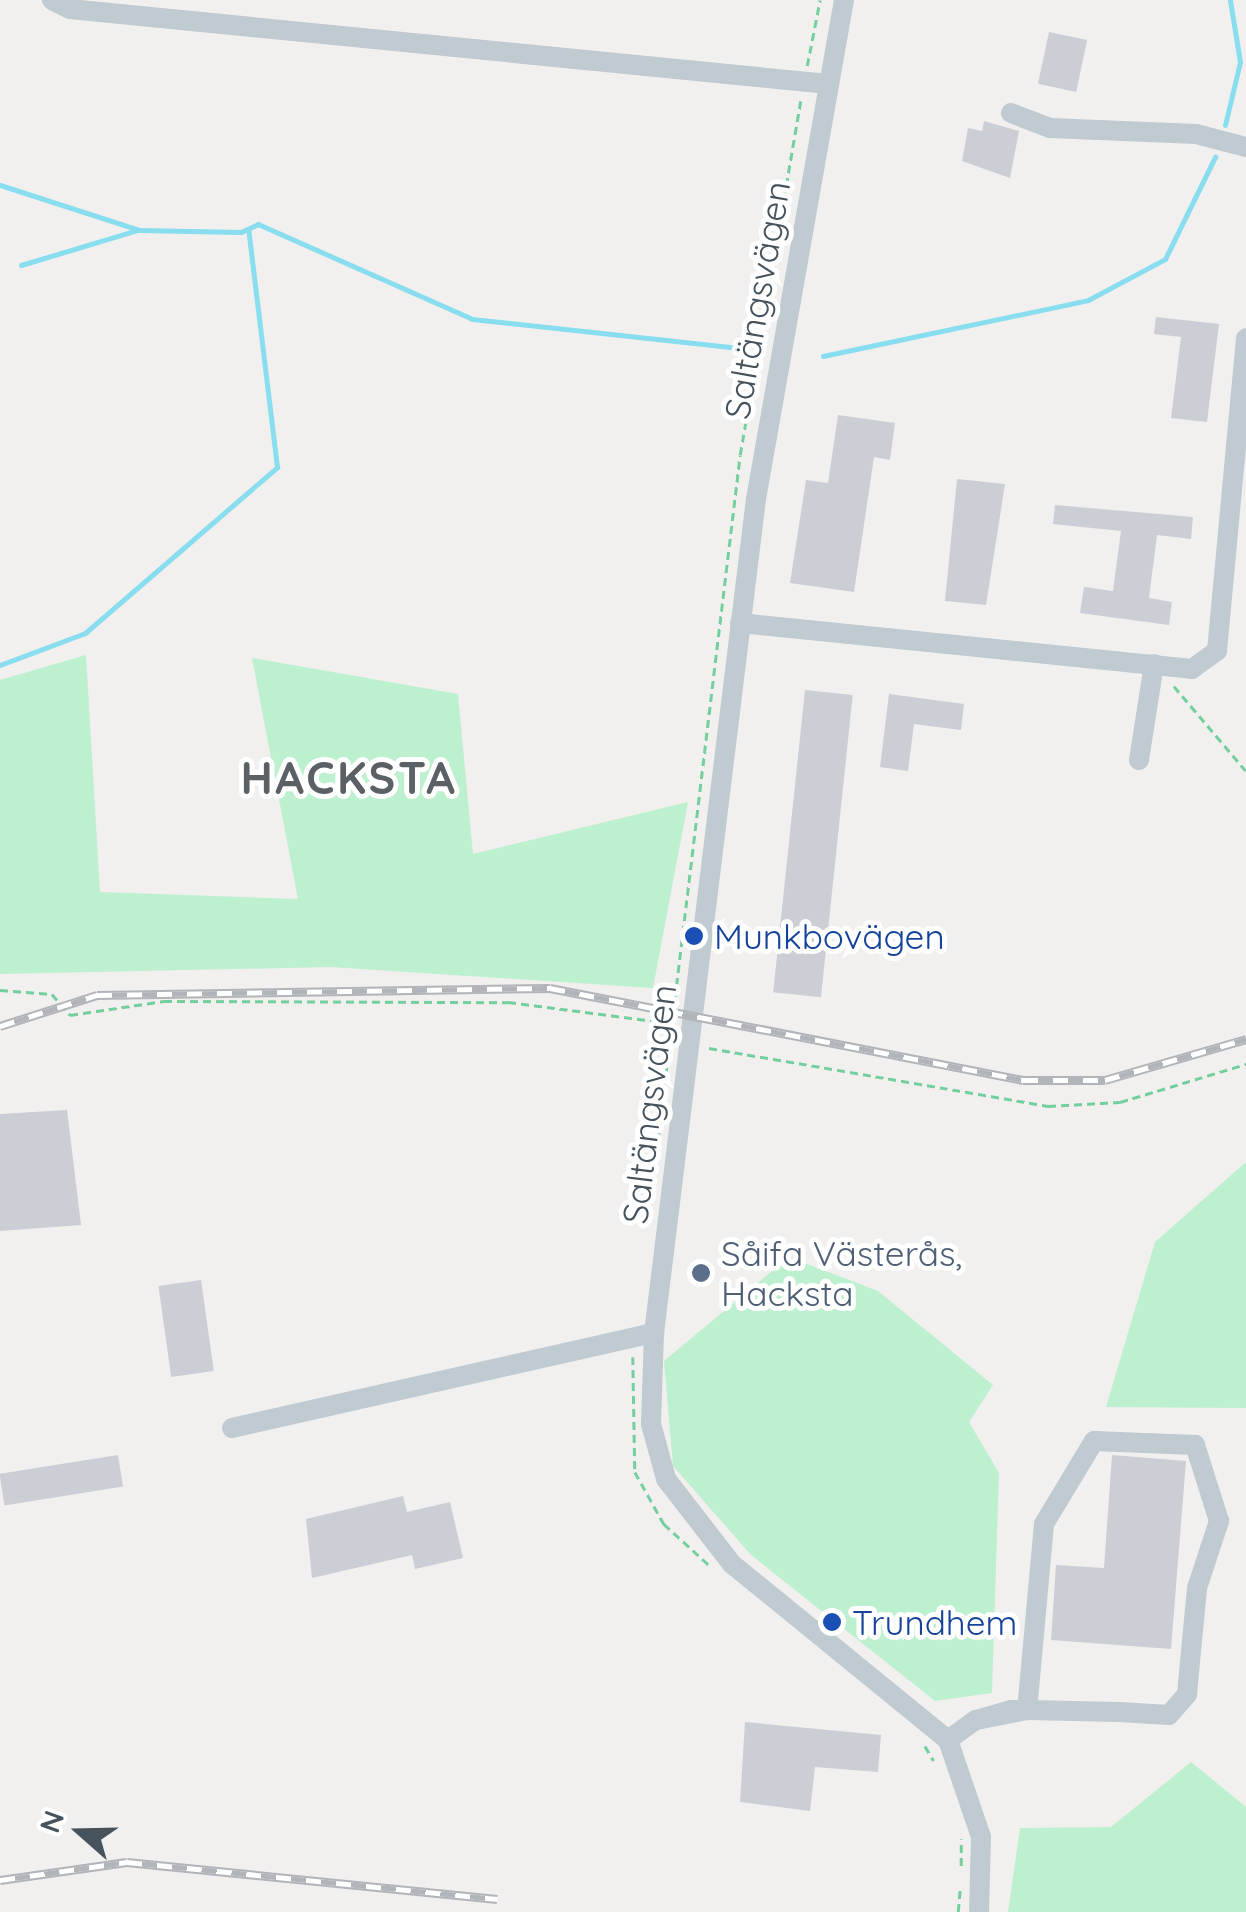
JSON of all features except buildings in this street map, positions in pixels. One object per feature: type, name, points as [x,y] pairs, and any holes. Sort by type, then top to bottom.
[{"type":"street","points":[[52,0],[70,9],[828,84]]},
{"type":"street","name":"Saltängsvägen","points":[[844,0],[740,623],[679,1045],[644,1336],[651,1424],[678,1500],[732,1564],[948,1740]]},
{"type":"street","points":[[1011,113],[1050,128],[1196,134],[1246,146]]},
{"type":"street","points":[[740,623],[1192,668],[1217,651],[1237,550],[1246,338]]},
{"type":"street","points":[[1139,760],[1164,666]]},
{"type":"street","points":[[232,1428],[644,1336]]},
{"type":"street","points":[[979,1912],[981,1837],[948,1740],[976,1720],[1027,1710],[1169,1715],[1187,1694],[1197,1588],[1219,1521],[1195,1445],[1094,1441],[1044,1524],[1027,1710]]},
{"type":"path","points":[[648,1220],[679,1045],[671,1024],[740,454],[820,0]]},
{"type":"path","points":[[1164,666],[1174,697],[1246,771]]},
{"type":"path","points":[[0,990],[52,994],[70,1015],[164,1000],[508,1002],[671,1024]]},
{"type":"path","points":[[679,1045],[1048,1106],[1120,1102],[1246,1064]]},
{"type":"path","points":[[644,1336],[627,1413],[636,1472],[664,1524],[718,1572]]},
{"type":"path","points":[[919,1738],[939,1768]]},
{"type":"path","points":[[958,1912],[961,1837]]},
{"type":"green space","points":[[86,655],[100,892],[298,899],[252,658],[458,694],[473,854],[688,802],[653,988],[331,967],[0,974],[0,680]]},
{"type":"green space","points":[[1246,1162],[1246,1408],[1106,1407],[1155,1242]]},
{"type":"green space","points":[[789,1257],[878,1291],[993,1385],[969,1422],[999,1473],[992,1693],[935,1701],[751,1555],[673,1466],[664,1361]]},
{"type":"green space","points":[[1191,1762],[1246,1807],[1246,1912],[1008,1912],[1020,1828],[1111,1827]]},
{"type":"waterway","points":[[1225,125],[1240,62],[1230,0]]},
{"type":"waterway","points":[[823,356],[1088,300],[1165,259],[1215,157]]},
{"type":"waterway","points":[[0,185],[139,230],[241,232],[258,224],[472,319],[739,348]]},
{"type":"waterway","points":[[0,665],[85,633],[277,467],[248,229]]},
{"type":"waterway","points":[[21,265],[138,230]]},
{"type":"railway","points":[[0,1026],[97,995],[550,988],[1023,1080],[1105,1080],[1246,1039]]},
{"type":"railway","points":[[0,1880],[127,1862],[497,1899]]},
{"type":"place","name":"Munkbovägen","points":[[694,936]]},
{"type":"place","name":"Såifa Västerås, Hacksta","points":[[701,1273]]},
{"type":"place","name":"Trundhem","points":[[832,1622]]},
{"type":"district","name":"HACKSTA","points":[[349,778]]}]
